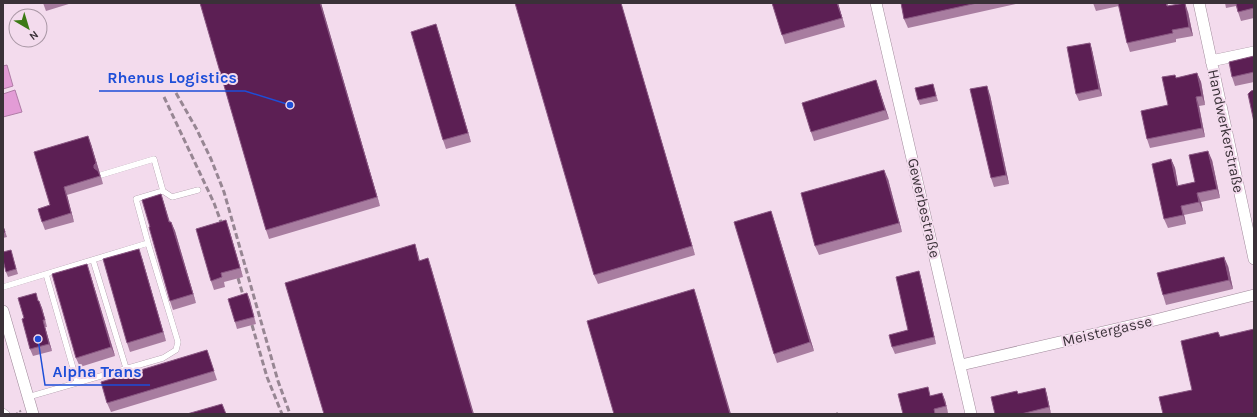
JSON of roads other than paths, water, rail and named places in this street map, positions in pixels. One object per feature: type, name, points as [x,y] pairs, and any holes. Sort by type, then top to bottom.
[{"type":"street","name":"Gewerbestraße","points":[[876,3],[971,414]]},
{"type":"street","name":"Handwerkerstraße","points":[[1199,3],[1254,259]]},
{"type":"street","points":[[1211,61],[1254,52]]},
{"type":"street","name":"Meistergasse","points":[[960,365],[1155,320],[1254,295]]},
{"type":"street","points":[[3,311],[33,414]]},
{"type":"lane","points":[[101,175],[154,159],[163,191],[172,197],[198,190]]},
{"type":"lane","points":[[28,397],[163,358],[176,350],[178,342],[136,199],[163,191]]},
{"type":"lane","points":[[3,287],[148,243]]},
{"type":"lane","points":[[92,260],[126,368]]},
{"type":"lane","points":[[46,274],[77,382]]},
{"type":"lane","points":[[3,411],[7,414]]},
{"type":"railway","points":[[176,93],[196,128],[211,159],[224,192],[278,381],[290,414]]},
{"type":"railway","points":[[164,97],[214,203],[224,230]]},
{"type":"railway","points":[[238,278],[245,302]]},
{"type":"railway","points":[[252,325],[267,377],[282,414]]},
{"type":"place","name":"Rhenus Logistics","points":[[290,105]]},
{"type":"place","name":"Alpha Trans","points":[[38,339]]}]
